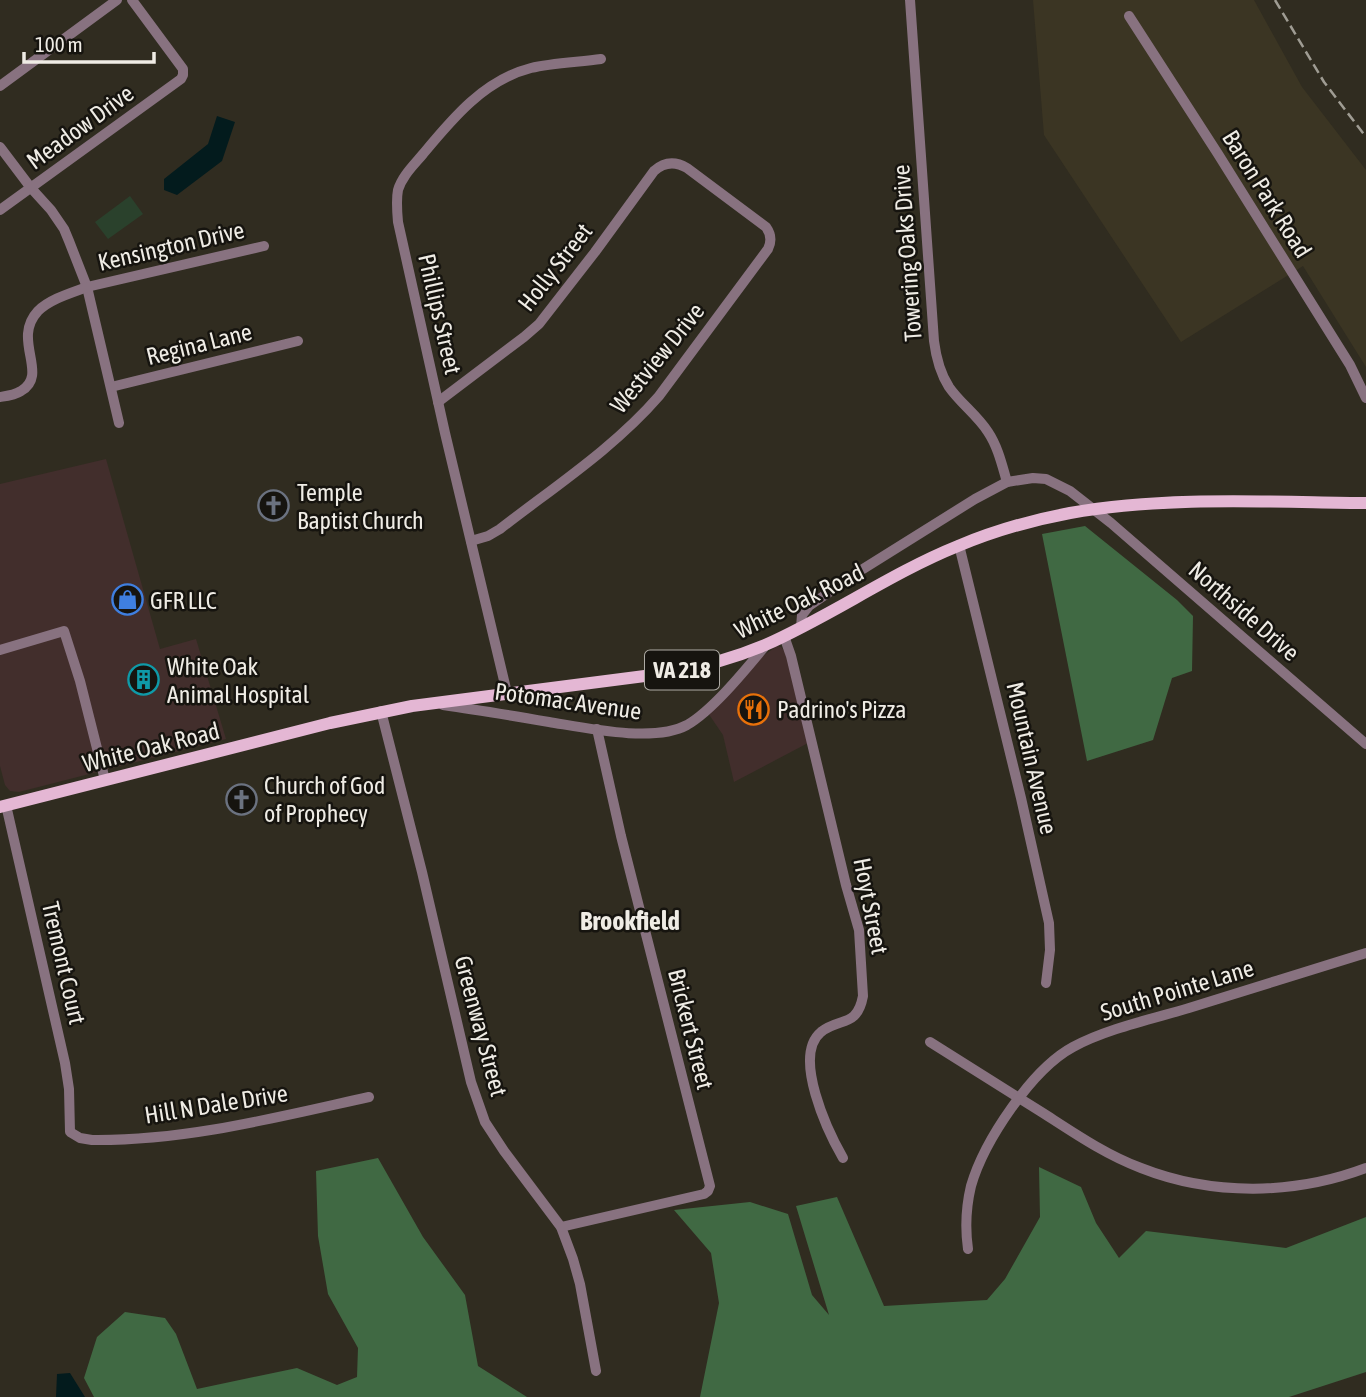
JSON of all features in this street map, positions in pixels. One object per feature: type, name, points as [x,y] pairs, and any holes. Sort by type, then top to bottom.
[{"type":"main road","name":"White Oak Road","points":[[1,806],[382,711],[608,681],[688,669],[720,661],[766,645],[933,556],[1012,527],[1068,513],[1191,503],[1366,503]]},
{"type":"street","points":[[0,86],[117,0]]},
{"type":"street","name":"Meadow Drive","points":[[0,210],[179,81],[183,75],[183,69],[132,0]]},
{"type":"street","name":"Towering Oaks Drive","points":[[910,0],[936,357],[950,388],[990,434],[1007,482]]},
{"type":"street","name":"Baron Park Road","points":[[1129,16],[1350,365],[1366,398]]},
{"type":"street","name":"Phillips Street","points":[[507,693],[398,222],[399,189],[412,167],[449,122],[478,95],[531,68],[601,59]]},
{"type":"street","points":[[0,147],[64,229],[87,287],[119,423]]},
{"type":"street","name":"Holly Street","points":[[438,401],[539,324],[658,167],[675,163],[695,173]]},
{"type":"street","name":"Westview Drive","points":[[471,541],[500,529],[616,440],[642,416],[659,397],[768,249],[771,238],[766,227],[695,173]]},
{"type":"street","name":"Kensington Drive","points":[[0,397],[21,391],[30,381],[33,367],[27,336],[29,327],[44,306],[87,287],[264,246]]},
{"type":"street","name":"Regina Lane","points":[[111,387],[298,341]]},
{"type":"street","name":"Northside Drive","points":[[1007,482],[1046,479],[1070,491],[1366,744]]},
{"type":"street","points":[[801,627],[802,615],[809,607],[863,569],[1007,482]]},
{"type":"street","name":"Mountain Avenue","points":[[959,545],[1049,923],[1050,950],[1046,983]]},
{"type":"street","points":[[0,650],[64,631],[80,681],[105,780]]},
{"type":"street","name":"Hoyt Street","points":[[784,636],[861,943],[862,1004],[852,1017],[821,1032],[815,1038],[810,1052],[813,1082],[825,1122],[843,1158]]},
{"type":"street","name":"Potomac Avenue","points":[[412,706],[444,705],[597,729],[652,733],[671,731],[686,726],[698,717],[766,645]]},
{"type":"street","name":"Greenway Street","points":[[382,711],[471,1082],[485,1122],[503,1151],[561,1227],[580,1284],[596,1371]]},
{"type":"street","name":"Brickert Street","points":[[561,1227],[704,1194],[710,1186],[621,836],[597,729]]},
{"type":"street","name":"Tremont Court","points":[[1,806],[65,1063],[70,1132]]},
{"type":"street","name":"South Pointe Lane","points":[[968,1249],[968,1201],[977,1168],[985,1151],[1020,1098],[1046,1067],[1066,1052],[1087,1040],[1128,1026],[1366,953]]},
{"type":"street","points":[[930,1042],[1089,1143],[1153,1172],[1188,1182],[1271,1188],[1325,1181],[1366,1168]]},
{"type":"street","name":"Hill N Dale Drive","points":[[70,1132],[80,1138],[92,1140],[166,1135],[235,1126],[369,1097]]},
{"type":"shaded area","points":[[1033,0],[1254,0],[1302,87],[1366,170],[1366,367],[1303,266],[1181,342],[1044,135]]},
{"type":"shaded area","points":[[106,459],[160,649],[196,639],[226,739],[19,792],[10,791],[5,785],[0,766],[0,484]]},
{"type":"shaded area","points":[[777,646],[785,652],[808,743],[734,782],[723,735],[708,713],[759,659]]},
{"type":"green space","points":[[130,196],[143,214],[108,239],[95,222]]},
{"type":"green space","points":[[1085,526],[1193,616],[1192,671],[1172,678],[1153,740],[1087,761],[1042,534]]},
{"type":"green space","points":[[378,1158],[423,1237],[465,1295],[478,1366],[527,1397],[94,1397],[84,1378],[97,1337],[125,1312],[165,1318],[176,1334],[197,1389],[297,1368],[337,1385],[357,1377],[358,1348],[328,1294],[318,1236],[316,1171]]},
{"type":"green space","points":[[1039,1167],[1081,1187],[1096,1223],[1119,1258],[1146,1231],[1286,1248],[1366,1217],[1366,1372],[1289,1397],[700,1397],[719,1303],[711,1253],[674,1210],[750,1202],[788,1214],[812,1295],[829,1315],[796,1206],[837,1197],[884,1306],[987,1300],[1005,1279],[1040,1217]]},
{"type":"water","points":[[217,116],[235,122],[222,161],[177,195],[164,190],[164,179],[208,144]]},
{"type":"water","points":[[70,1373],[85,1397],[56,1397],[57,1374]]},
{"type":"railway","points":[[1275,0],[1324,82],[1366,137]]},
{"type":"place","name":"Temple Baptist Church","points":[[274,506]]},
{"type":"place","name":"GFR LLC","points":[[127,600]]},
{"type":"place","name":"White Oak Animal Hospital","points":[[144,680]]},
{"type":"place","name":"Padrino's Pizza","points":[[754,709]]},
{"type":"place","name":"Church of God of Prophecy","points":[[241,799]]},
{"type":"district","name":"Brookfield","points":[[630,921]]}]
